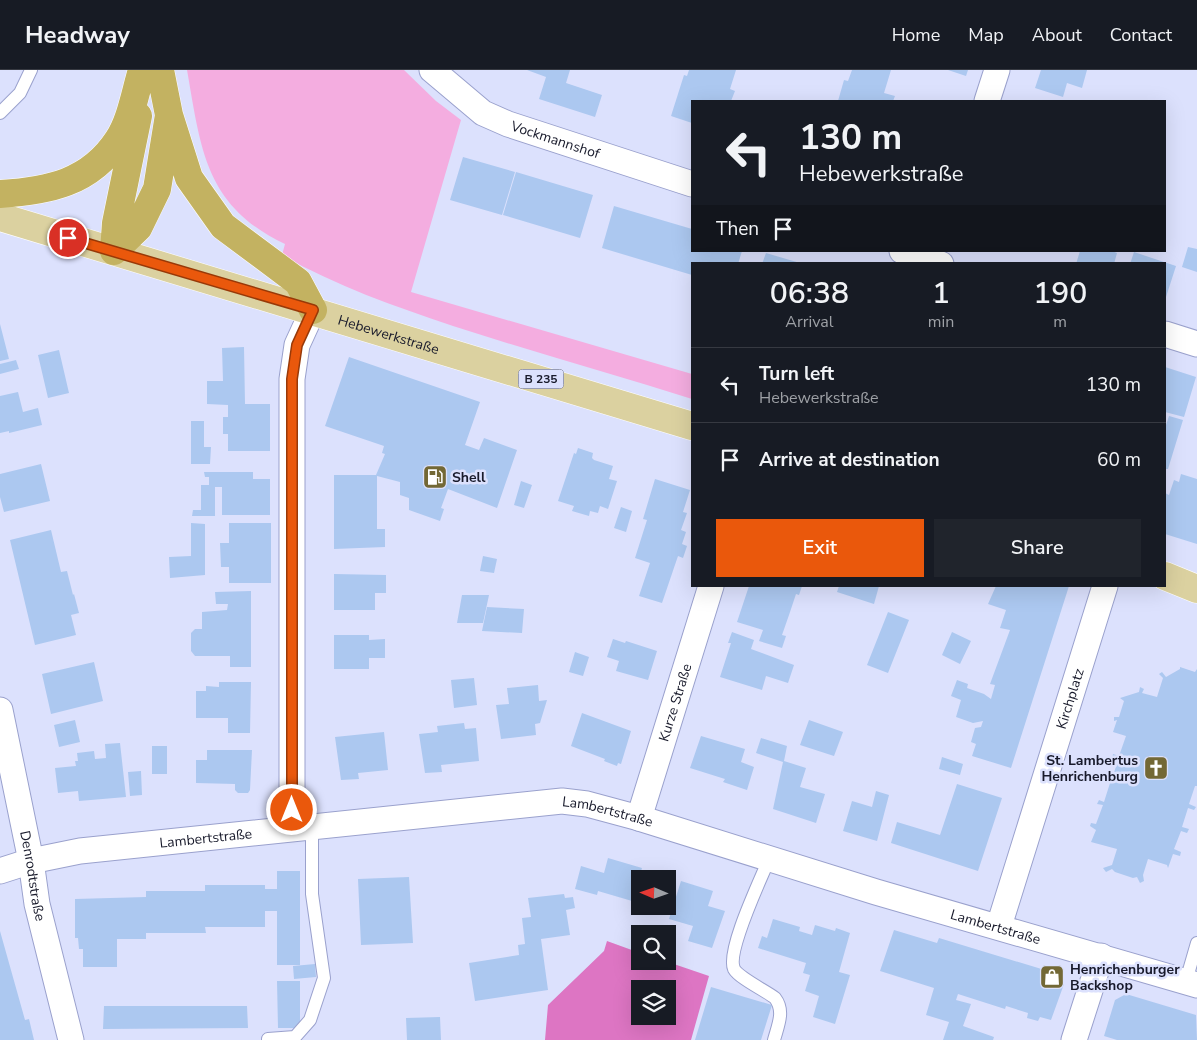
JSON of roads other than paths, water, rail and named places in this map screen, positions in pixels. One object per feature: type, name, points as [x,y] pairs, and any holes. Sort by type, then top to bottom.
[{"type":"highway","points":[[0,194],[60,186],[76,180],[97,164],[118,139],[129,114],[142,70]]},
{"type":"highway","points":[[114,251],[116,223],[136,128],[142,70]]},
{"type":"highway","points":[[160,70],[169,115],[189,178],[223,226],[298,282],[313,310]]},
{"type":"highway","points":[[114,251],[138,228],[157,189],[169,115]]},
{"type":"main road","name":"Hebewerkstraße","points":[[0,217],[691,426]]},
{"type":"main road","points":[[1166,576],[1197,589]]},
{"type":"street","name":"Vockmannshof","points":[[432,70],[483,113],[508,124],[691,184]]},
{"type":"street","points":[[987,100],[996,70]]},
{"type":"street","points":[[907,252],[939,259]]},
{"type":"street","points":[[302,827],[292,379],[297,345],[313,310]]},
{"type":"street","points":[[1166,334],[1197,344]]},
{"type":"street","name":"Kurze Straße","points":[[639,818],[711,587]]},
{"type":"street","name":"Kirchplatz","points":[[999,926],[1105,587]]},
{"type":"street","name":"Denrodtstraße","points":[[0,710],[31,861],[37,904],[71,1040]]},
{"type":"street","name":"Lambertstraße","points":[[0,871],[31,861],[80,851],[562,801],[587,804],[639,818],[769,859],[1191,983]]},
{"type":"street","points":[[1074,1040],[1101,956]]},
{"type":"lane","points":[[0,113],[20,93],[31,70]]},
{"type":"lane","points":[[268,1039],[295,1037],[310,1020],[324,978],[302,827]]},
{"type":"lane","points":[[769,859],[735,945],[732,960],[734,969],[739,975],[780,1003],[780,1019],[774,1040]]},
{"type":"lane","points":[[1191,983],[1197,944]]},
{"type":"place","name":"Shell","points":[[435,477]]},
{"type":"place","name":"St. Lambertus Henrichenburg","points":[[1156,768]]},
{"type":"place","name":"Henrichenburger Backshop","points":[[1052,977]]}]
